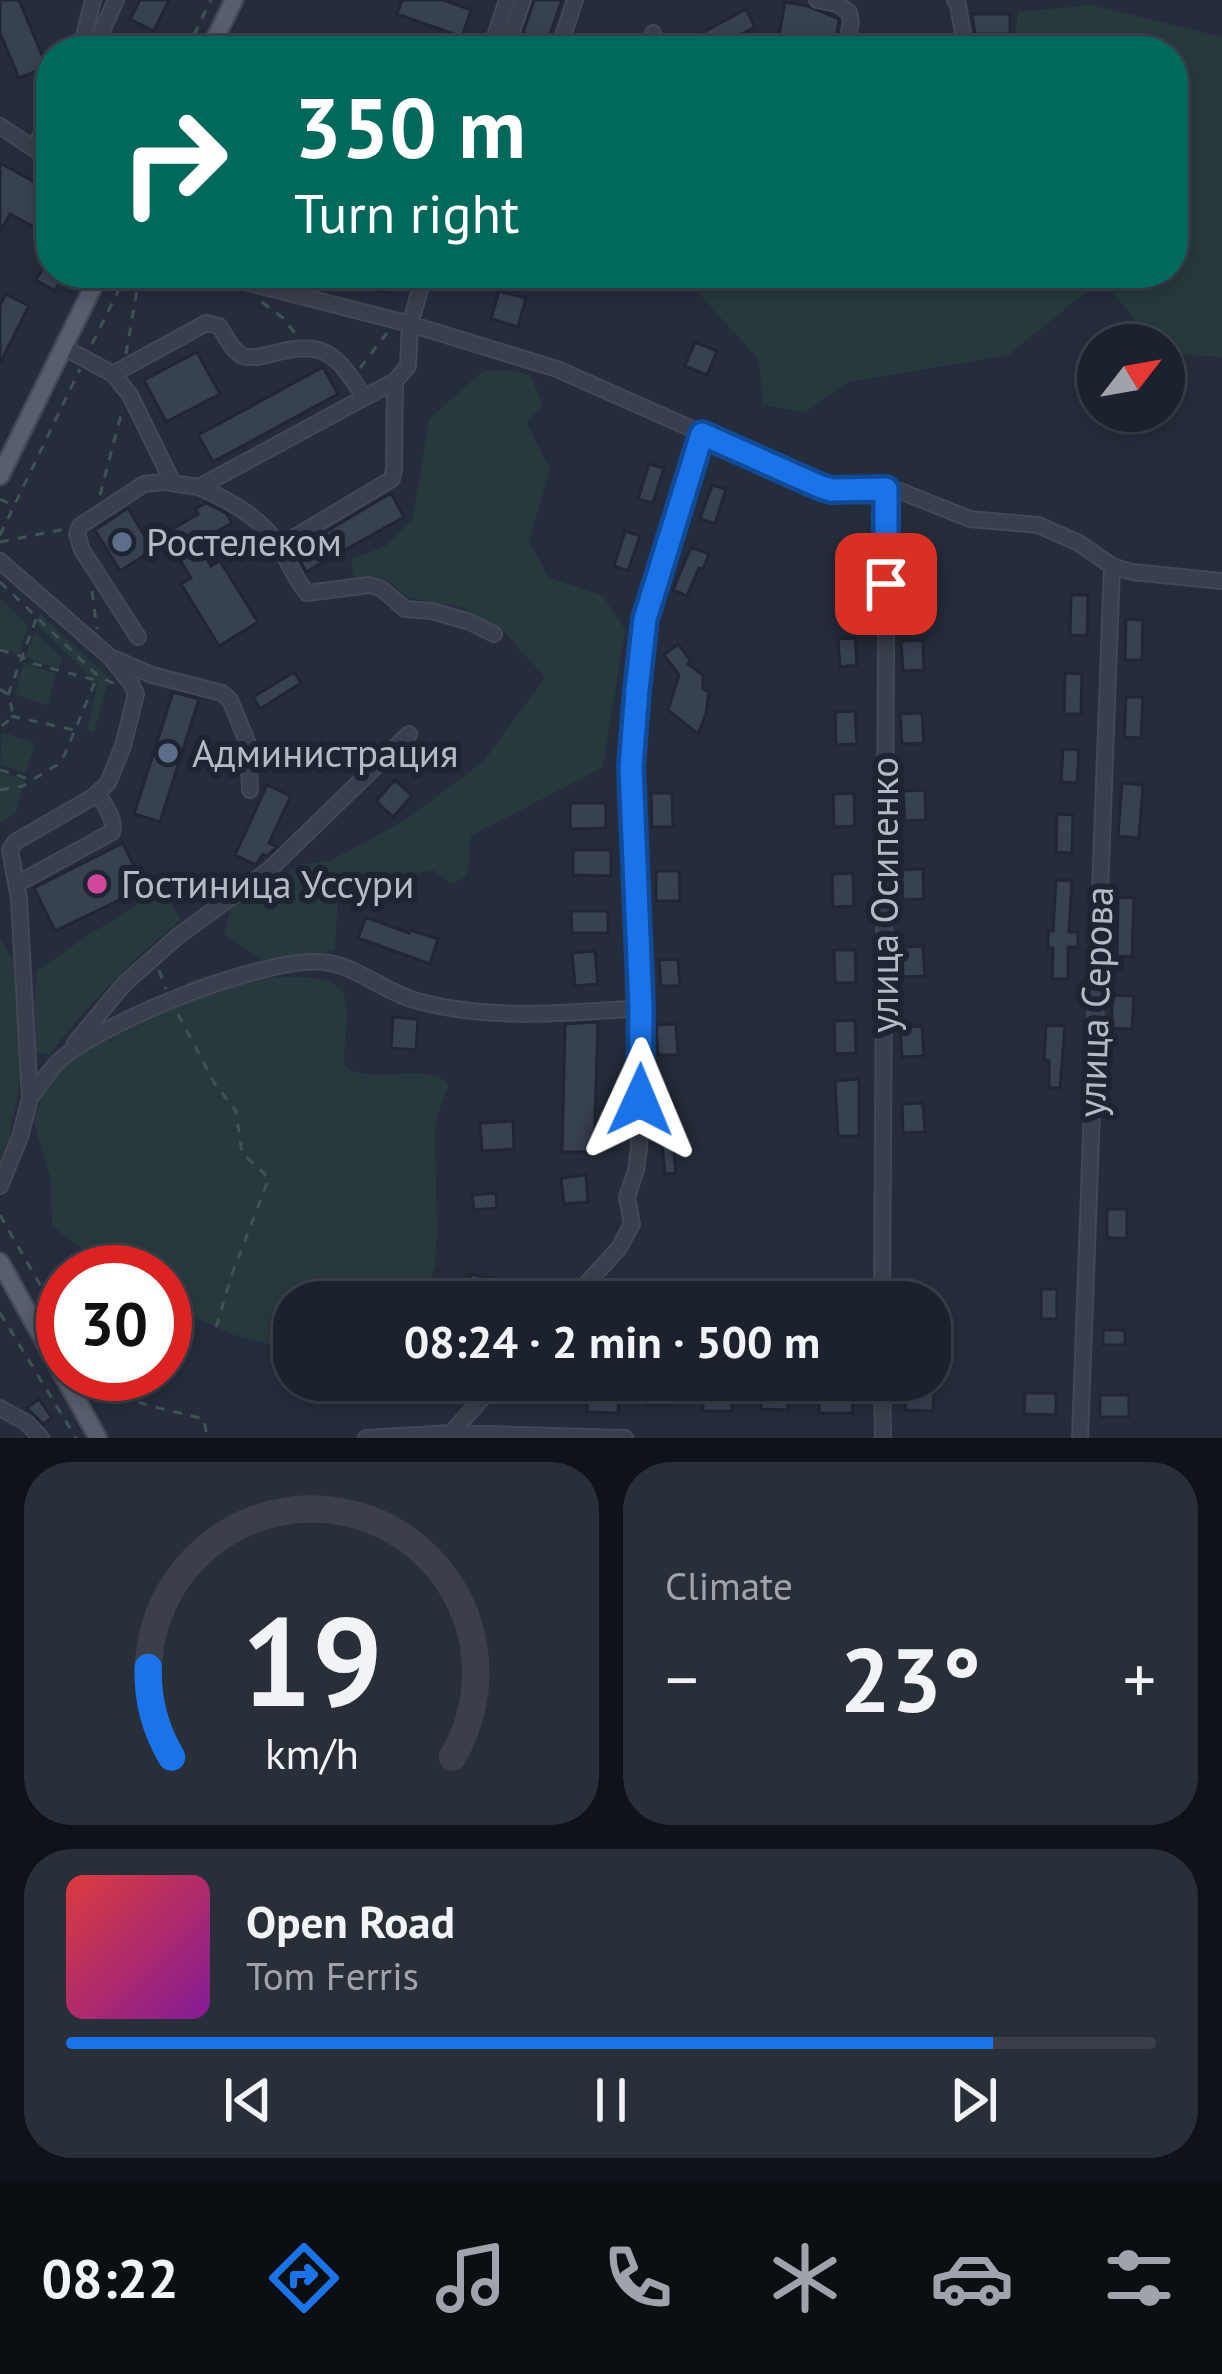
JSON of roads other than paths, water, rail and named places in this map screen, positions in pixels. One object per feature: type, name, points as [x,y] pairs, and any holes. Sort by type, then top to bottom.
[{"type":"main road","points":[[216,36],[234,0]]},
{"type":"main road","points":[[0,476],[93,288]]},
{"type":"main road","points":[[0,1262],[7,1285],[98,1438]]},
{"type":"street","points":[[87,36],[93,0]]},
{"type":"street","points":[[100,36],[116,0]]},
{"type":"street","points":[[495,36],[508,0]]},
{"type":"street","points":[[511,36],[524,0]]},
{"type":"street","points":[[563,36],[575,0]]},
{"type":"street","points":[[817,0],[844,7],[850,17]]},
{"type":"street","points":[[848,36],[856,0]]},
{"type":"street","points":[[955,0],[963,36]]},
{"type":"street","points":[[0,126],[34,148],[36,144]]},
{"type":"street","points":[[270,288],[485,345],[556,369],[821,487],[901,491],[970,519],[1038,525],[1132,572],[1222,581]]},
{"type":"street","points":[[199,487],[395,381],[408,366],[402,322],[417,288]]},
{"type":"street","points":[[112,374],[206,323],[219,326],[246,357],[304,347],[325,351],[364,397]]},
{"type":"street","points":[[64,347],[112,374],[130,395],[173,483]]},
{"type":"street","points":[[280,546],[392,479],[395,381]]},
{"type":"street","points":[[589,1281],[619,1249],[632,1224],[627,1197],[639,1147],[641,1008],[631,767],[645,619],[702,434]]},
{"type":"street","points":[[138,637],[77,534],[80,526],[144,484],[173,483],[230,500],[255,519],[280,546],[307,593],[369,585],[382,589],[406,609],[432,611],[494,634]]},
{"type":"street","name":"улица Осипенко","points":[[882,1281],[886,489]]},
{"type":"street","points":[[0,561],[104,653],[136,694],[116,768],[98,794],[14,842],[9,855],[16,884],[30,1098],[0,1186]]},
{"type":"street","name":"улица Серова","points":[[1080,1438],[1112,566]]},
{"type":"street","points":[[104,653],[152,675],[230,700],[248,744],[250,790]]},
{"type":"street","points":[[30,1098],[124,984],[268,870],[409,734]]},
{"type":"street","points":[[16,884],[112,832],[110,816],[98,794]]},
{"type":"street","points":[[60,1060],[136,1015],[236,977],[292,963],[328,962],[410,999],[450,1008],[514,1014],[641,1008]]},
{"type":"street","points":[[451,1433],[480,1401]]},
{"type":"street","points":[[882,1401],[883,1438]]},
{"type":"street","points":[[0,1408],[27,1423],[41,1438]]},
{"type":"street","points":[[366,1438],[451,1433],[626,1438]]},
{"type":"place","name":"Ростелеком","points":[[122,542]]},
{"type":"place","name":"Администрация","points":[[168,753]]},
{"type":"place","name":"Гостиница Уссури","points":[[97,884]]}]
